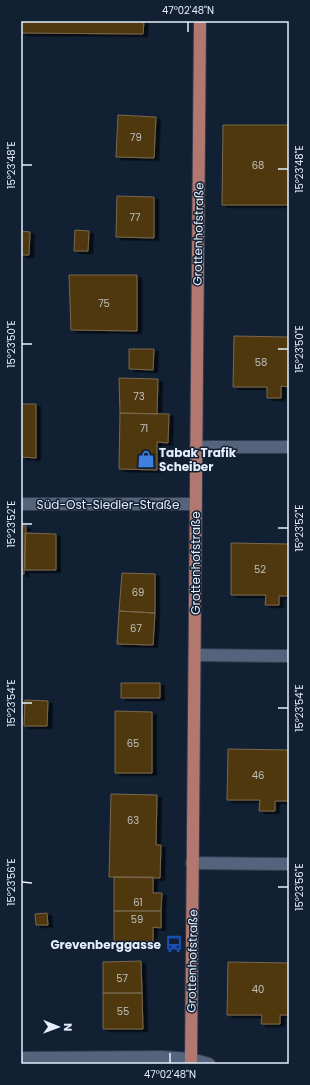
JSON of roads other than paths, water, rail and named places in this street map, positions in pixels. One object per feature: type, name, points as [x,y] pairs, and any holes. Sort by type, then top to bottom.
[{"type":"main road","name":"Grottenhofstraße","points":[[191,1061],[200,21]]},
{"type":"street","points":[[196,447],[289,447]]},
{"type":"street","name":"Süd-Ost-Siedler-Straße","points":[[21,504],[196,504]]},
{"type":"street","points":[[195,655],[289,656]]},
{"type":"street","points":[[192,863],[289,864]]},
{"type":"street","points":[[21,1058],[162,1057],[209,1064]]},
{"type":"place","name":"Tabak Trafik Scheiber","points":[[146,459]]},
{"type":"place","name":"Grevenberggasse","points":[[174,944]]}]
